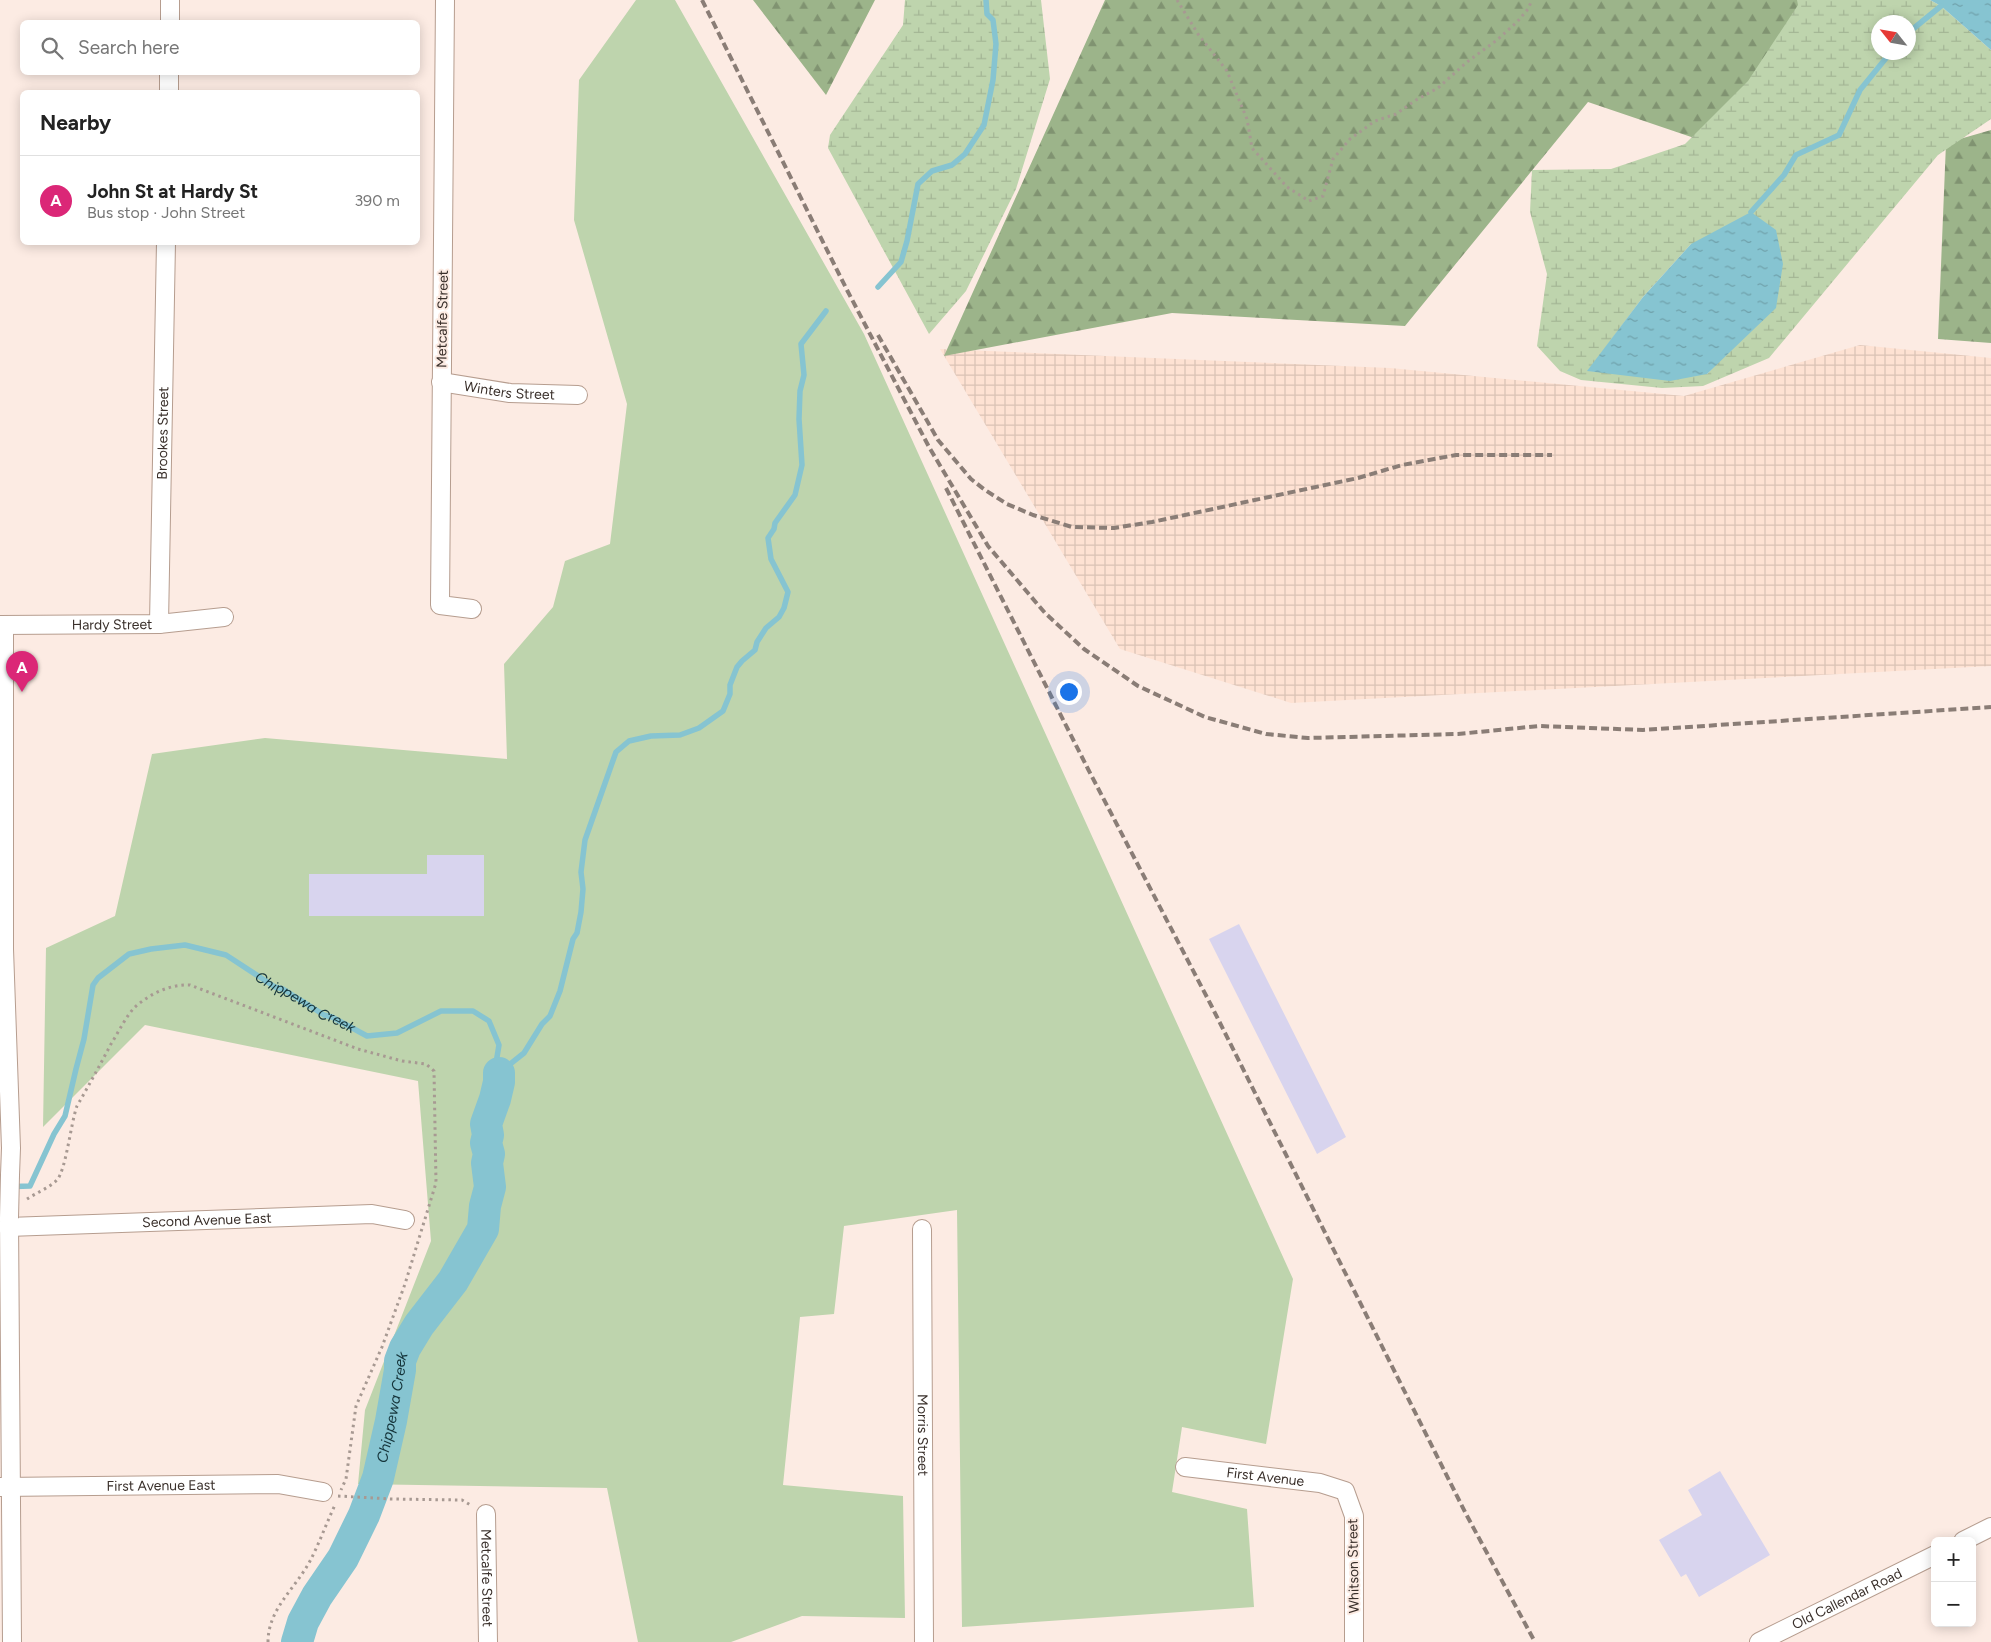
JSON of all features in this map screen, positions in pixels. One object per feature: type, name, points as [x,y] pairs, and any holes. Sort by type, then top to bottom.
[{"type":"street","points":[[170,0],[170,20]]},
{"type":"street","name":"Metcalfe Street","points":[[444,0],[440,605],[472,609]]},
{"type":"street","points":[[169,75],[169,90]]},
{"type":"street","name":"Brookes Street","points":[[159,624],[166,245]]},
{"type":"street","name":"Winters Street","points":[[441,382],[510,393],[578,395]]},
{"type":"street","name":"Hardy Street","points":[[2,625],[159,624],[224,617]]},
{"type":"street","points":[[2,625],[2,949],[6,1149],[10,1175],[6,1487],[12,1642]]},
{"type":"street","name":"Second Avenue East","points":[[9,1222],[372,1214],[405,1220]]},
{"type":"street","name":"Morris Street","points":[[922,1229],[924,1642]]},
{"type":"street","name":"First Avenue","points":[[1185,1467],[1320,1483],[1345,1491]]},
{"type":"street","name":"First Avenue East","points":[[6,1487],[278,1484],[331,1494]]},
{"type":"street","name":"Whitson Street","points":[[1345,1491],[1354,1516],[1354,1642]]},
{"type":"street","name":"Metcalfe Street","points":[[486,1514],[488,1642]]},
{"type":"street","points":[[1971,1537],[1991,1527]]},
{"type":"street","name":"Old Callendar Road","points":[[1759,1642],[1931,1557]]},
{"type":"path","points":[[1176,0],[1198,34],[1227,71],[1247,119],[1252,148],[1287,187],[1309,200],[1323,196],[1333,158],[1350,139],[1375,121],[1396,114],[1438,88],[1466,62],[1497,40],[1517,22],[1528,9],[1532,0]]},
{"type":"path","points":[[331,1494],[350,1498],[462,1500],[486,1514]]},
{"type":"shaded area","points":[[1860,345],[1991,358],[1991,666],[1291,703],[1120,649],[940,349],[1390,368],[1684,396]]},
{"type":"green space","points":[[636,0],[675,0],[864,334],[1293,1279],[1266,1444],[1182,1427],[1172,1492],[1247,1509],[1254,1607],[962,1627],[957,1210],[844,1226],[834,1314],[800,1317],[783,1485],[903,1496],[905,1618],[802,1616],[731,1642],[638,1642],[607,1488],[358,1484],[365,1410],[431,1241],[418,1081],[145,1025],[43,1127],[46,948],[115,916],[152,754],[265,738],[507,759],[504,664],[553,607],[565,561],[610,544],[627,404],[574,220],[579,80]]},
{"type":"green space","points":[[753,0],[875,0],[826,95]]},
{"type":"green space","points":[[905,0],[1041,0],[1050,79],[1016,189],[966,291],[929,334],[828,148],[830,135],[903,25]]},
{"type":"green space","points":[[1105,0],[1845,0],[1765,162],[1588,102],[1405,326],[1172,313],[944,356]]},
{"type":"green space","points":[[1797,0],[1930,0],[1941,6],[1991,50],[1991,119],[1938,155],[1769,358],[1703,386],[1662,388],[1581,380],[1560,371],[1537,346],[1547,274],[1530,212],[1532,170],[1611,169],[1685,144],[1748,81],[1798,5]],"holes":[[[1691,244],[1727,353],[1707,374],[1588,371],[1643,297]]]},
{"type":"green space","points":[[1991,130],[1991,343],[1938,339],[1946,143]]},
{"type":"water","points":[[1930,0],[1991,0],[1991,50],[1941,6]]},
{"type":"water","points":[[1751,212],[1776,230],[1783,264],[1776,308],[1707,374],[1670,381],[1587,371],[1643,297],[1691,244]]},
{"type":"building","points":[[427,855],[484,855],[484,916],[309,916],[309,874],[427,874]]},
{"type":"building","points":[[1239,924],[1346,1137],[1317,1154],[1209,939]]},
{"type":"building","points":[[1720,1471],[1770,1555],[1699,1597],[1686,1574],[1681,1577],[1659,1540],[1702,1515],[1688,1490]]},
{"type":"waterway","points":[[878,287],[901,262],[918,184],[932,171],[952,165],[965,154],[984,125],[993,80],[996,44],[993,20],[987,14],[986,0]]},
{"type":"waterway","points":[[1916,26],[1941,6]]},
{"type":"waterway","points":[[1751,212],[1784,175],[1796,155],[1839,135],[1860,90],[1884,60]]},
{"type":"waterway","points":[[0,1187],[30,1186],[54,1134],[65,1116],[84,1039],[93,985],[98,978],[129,954],[185,945],[226,955],[275,987],[283,989],[324,1015],[332,1017],[367,1036],[397,1033],[441,1011],[473,1011],[489,1021],[499,1045],[496,1063],[499,1073],[524,1053],[542,1024],[550,1016],[560,991],[573,939],[577,933],[581,912],[583,889],[581,872],[585,840],[616,752],[629,741],[651,736],[680,735],[699,728],[723,711],[730,694],[730,685],[737,667],[755,650],[757,642],[766,628],[779,617],[784,608],[788,592],[771,559],[768,538],[774,529],[775,523],[795,495],[802,465],[799,419],[800,391],[804,375],[801,344],[826,311]]},
{"type":"waterway","name":"Chippewa Creek","points":[[297,1642],[303,1622],[317,1596],[343,1558],[364,1515],[378,1478],[391,1421],[400,1361],[405,1348],[419,1325],[453,1281],[483,1229],[485,1206],[490,1187],[486,1124],[495,1099],[499,1073]]},
{"type":"railway","points":[[702,0],[847,290],[929,447],[988,546],[1045,613],[1084,649],[1138,686],[1205,717],[1266,734],[1308,738],[1458,734],[1539,726],[1643,730],[1991,707]]},
{"type":"railway","points":[[878,335],[938,440],[971,479],[1007,504],[1033,515],[1072,527],[1114,528],[1152,522],[1358,478],[1402,465],[1456,455],[1552,455]]},
{"type":"railway","points":[[946,488],[1088,769],[1211,1005],[1466,1514],[1535,1642]]},
{"type":"place","name":"John St at Hardy St","points":[[22,692]]}]
